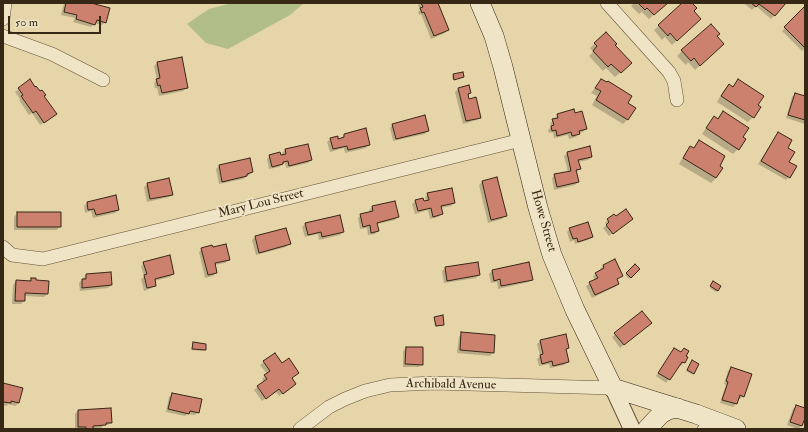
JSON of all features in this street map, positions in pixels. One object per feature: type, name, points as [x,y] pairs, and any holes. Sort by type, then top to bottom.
[{"type":"main road","name":"Howe Street","points":[[480,3],[494,36],[552,255],[575,310],[613,388]]},
{"type":"main road","points":[[613,388],[678,408],[705,424],[736,429]]},
{"type":"main road","points":[[648,429],[660,414],[668,410],[678,408]]},
{"type":"street","points":[[3,19],[6,3]]},
{"type":"street","points":[[607,3],[669,72],[674,81],[677,100]]},
{"type":"street","points":[[3,36],[52,54],[103,80]]},
{"type":"street","name":"Mary Lou Street","points":[[3,247],[12,255],[43,258],[521,140]]},
{"type":"street","name":"Archibald Avenue","points":[[300,429],[329,407],[345,399],[365,391],[390,385],[434,383],[613,388]]},
{"type":"street","name":"Howe Street","points":[[613,388],[632,429]]},
{"type":"green space","points":[[232,3],[304,3],[290,15],[228,49],[206,43],[187,24],[209,9]]},
{"type":"building","points":[[66,3],[91,3],[110,8],[106,23],[97,20],[95,25],[76,19],[77,15],[64,12]]},
{"type":"building","points":[[421,3],[438,3],[449,30],[434,36],[424,12],[422,13],[420,8],[423,7]]},
{"type":"building","points":[[638,3],[668,3],[654,15],[647,8],[645,10]]},
{"type":"building","points":[[682,3],[692,3],[697,8],[694,11],[701,19],[677,41],[670,33],[668,36],[658,25]]},
{"type":"building","points":[[751,3],[786,3],[775,16],[759,4],[756,7]]},
{"type":"building","points":[[805,6],[805,48],[784,27]]},
{"type":"building","points":[[711,24],[720,34],[717,36],[724,44],[700,66],[694,58],[691,61],[681,50]]},
{"type":"building","points":[[606,32],[617,44],[615,45],[632,63],[621,73],[611,64],[608,67],[593,51],[597,46],[594,43]]},
{"type":"building","points":[[182,57],[188,88],[162,93],[160,85],[158,86],[156,79],[160,78],[157,62]]},
{"type":"building","points":[[463,72],[464,77],[454,80],[453,74]]},
{"type":"building","points":[[30,79],[35,87],[36,86],[40,91],[42,90],[46,95],[44,96],[57,114],[44,123],[36,111],[33,113],[21,96],[23,95],[18,88]]},
{"type":"building","points":[[601,79],[607,82],[608,81],[632,96],[628,103],[636,108],[628,120],[596,100],[601,91],[595,88]]},
{"type":"building","points":[[738,79],[764,96],[758,105],[761,107],[754,118],[721,96],[729,84],[733,87]]},
{"type":"building","points":[[469,85],[471,93],[468,94],[469,99],[476,97],[481,118],[466,121],[458,88]]},
{"type":"building","points":[[795,93],[805,96],[805,120],[788,115]]},
{"type":"building","points":[[574,109],[575,113],[582,111],[587,129],[579,131],[580,134],[572,136],[571,132],[557,136],[556,130],[552,131],[551,126],[554,125],[552,119],[558,118],[557,114]]},
{"type":"building","points":[[723,111],[749,128],[743,137],[746,139],[739,150],[706,128],[714,116],[718,119]]},
{"type":"building","points":[[425,115],[429,131],[396,139],[392,124]]},
{"type":"building","points":[[366,128],[370,145],[348,150],[347,146],[333,149],[330,138],[338,136],[338,139],[344,137],[344,134]]},
{"type":"building","points":[[778,132],[792,140],[788,148],[795,152],[789,162],[797,166],[790,178],[761,161]]},
{"type":"building","points":[[699,140],[725,156],[720,166],[723,168],[716,178],[683,158],[690,146],[694,148]]},
{"type":"building","points":[[308,144],[312,160],[289,166],[288,161],[272,167],[269,155],[280,152],[281,155],[286,154],[285,149]]},
{"type":"building","points":[[590,146],[592,157],[578,160],[581,169],[576,170],[579,182],[557,187],[554,174],[571,171],[567,152]]},
{"type":"building","points":[[250,158],[253,172],[247,174],[247,176],[222,182],[219,165]]},
{"type":"building","points":[[497,177],[507,216],[491,220],[482,181]]},
{"type":"building","points":[[169,178],[173,195],[150,199],[147,183]]},
{"type":"building","points":[[452,188],[455,203],[441,206],[443,214],[433,217],[431,208],[418,211],[415,200],[423,198],[424,201],[429,200],[427,193]]},
{"type":"building","points":[[116,195],[119,210],[96,215],[94,209],[88,210],[87,202]]},
{"type":"building","points":[[395,201],[399,217],[377,223],[379,231],[371,233],[370,225],[363,227],[360,214],[373,211],[372,206]]},
{"type":"building","points":[[626,209],[633,219],[613,234],[606,225],[609,222],[607,219],[614,214],[616,216]]},
{"type":"building","points":[[17,212],[61,212],[61,227],[17,227]]},
{"type":"building","points":[[340,215],[344,232],[322,237],[321,232],[308,235],[305,223]]},
{"type":"building","points":[[588,222],[593,237],[578,242],[577,238],[573,239],[569,228]]},
{"type":"building","points":[[286,228],[291,244],[259,253],[255,236]]},
{"type":"building","points":[[226,244],[230,260],[215,263],[217,273],[208,275],[201,248],[212,245],[213,247]]},
{"type":"building","points":[[170,255],[174,274],[155,279],[156,286],[147,288],[144,275],[147,274],[143,262]]},
{"type":"building","points":[[615,259],[623,276],[617,279],[619,284],[595,295],[589,282],[598,278],[595,273],[604,268],[603,265]]},
{"type":"building","points":[[478,262],[480,275],[447,281],[445,267]]},
{"type":"building","points":[[529,262],[533,280],[501,286],[500,279],[494,281],[492,270]]},
{"type":"building","points":[[635,264],[640,269],[631,278],[626,273]]},
{"type":"building","points":[[111,272],[112,285],[82,288],[82,279],[86,279],[86,274]]},
{"type":"building","points":[[31,278],[49,281],[48,294],[25,293],[25,301],[15,301],[16,280],[31,281]]},
{"type":"building","points":[[713,281],[721,286],[718,291],[710,286]]},
{"type":"building","points":[[642,311],[652,323],[624,345],[614,333]]},
{"type":"building","points":[[443,315],[444,325],[436,326],[434,317]]},
{"type":"building","points":[[461,332],[495,335],[494,353],[460,350]]},
{"type":"building","points":[[566,334],[569,348],[566,349],[569,362],[553,366],[552,361],[542,364],[540,355],[543,354],[540,340]]},
{"type":"building","points":[[193,342],[206,344],[206,350],[192,349]]},
{"type":"building","points":[[406,347],[423,347],[423,365],[405,364]]},
{"type":"building","points":[[674,348],[681,352],[684,348],[689,351],[686,356],[688,357],[685,363],[682,362],[670,380],[658,373]]},
{"type":"building","points":[[275,353],[282,363],[289,358],[299,373],[292,378],[296,384],[283,394],[279,389],[266,399],[257,386],[267,379],[264,375],[270,371],[263,361]]},
{"type":"building","points":[[692,360],[699,364],[694,374],[687,370]]},
{"type":"building","points":[[731,367],[752,374],[744,397],[740,395],[737,404],[722,400]]},
{"type":"building","points":[[3,383],[23,388],[19,403],[11,401],[11,403],[3,402]]},
{"type":"building","points":[[172,393],[202,399],[199,413],[190,411],[189,414],[168,409]]},
{"type":"building","points":[[796,405],[805,408],[805,418],[802,426],[790,422]]},
{"type":"building","points":[[111,408],[112,423],[93,426],[93,429],[78,427],[78,410]]}]
